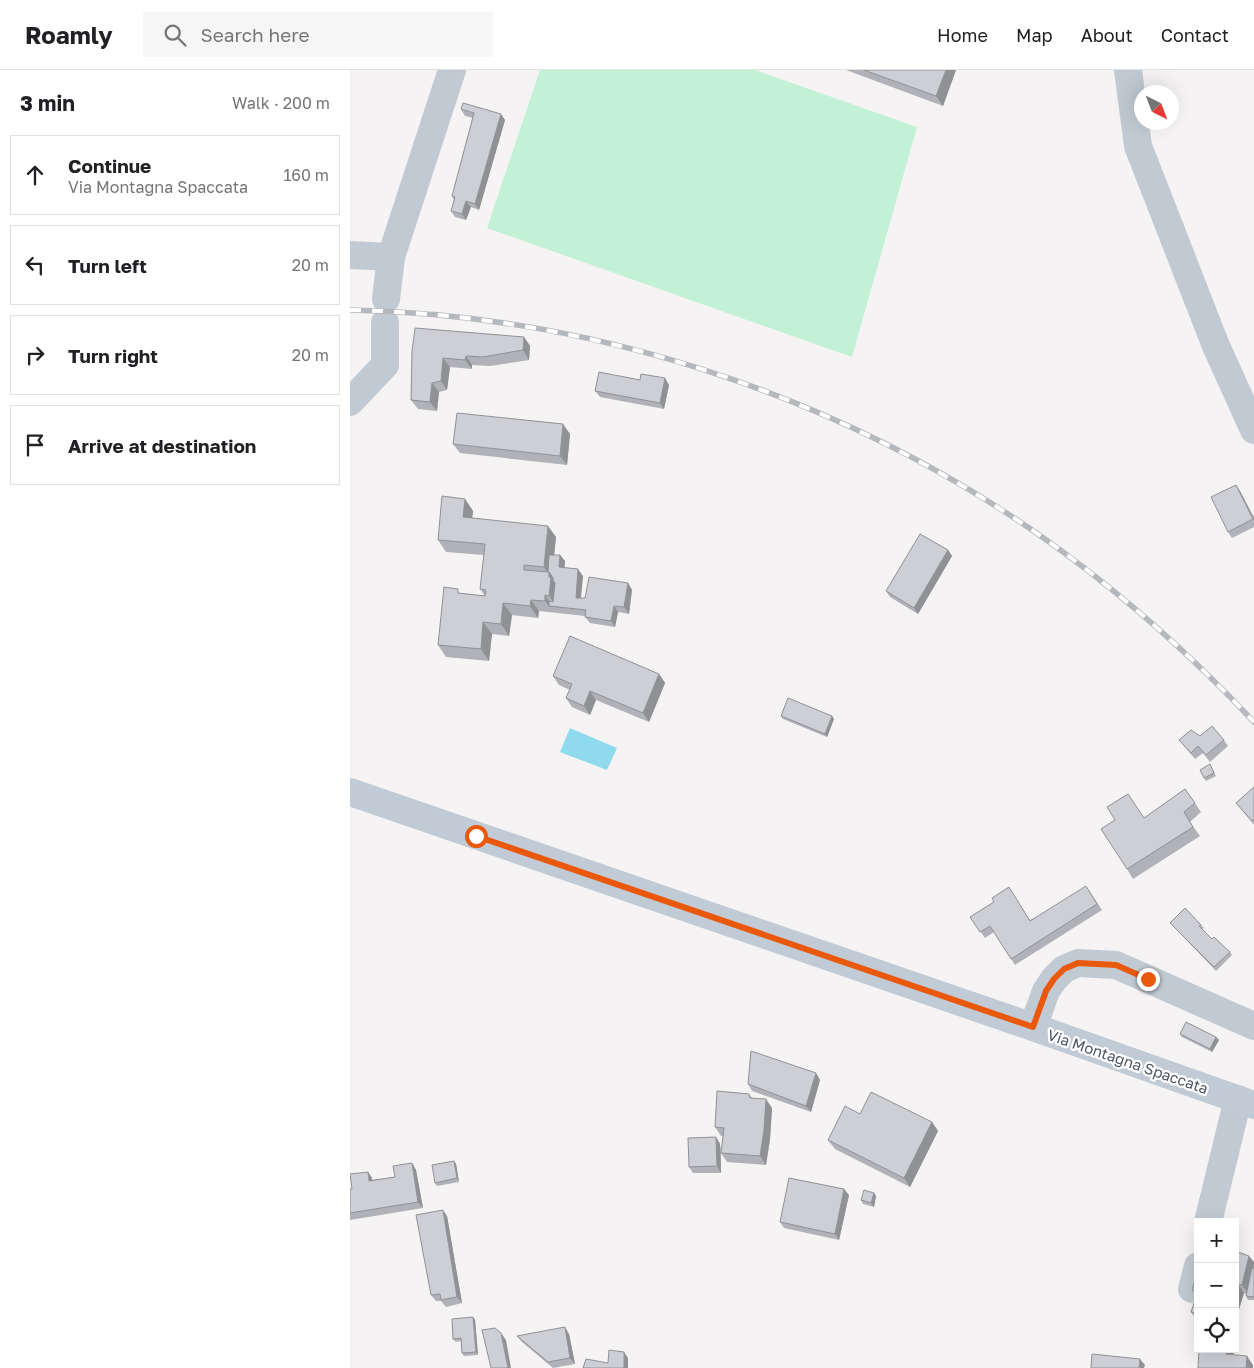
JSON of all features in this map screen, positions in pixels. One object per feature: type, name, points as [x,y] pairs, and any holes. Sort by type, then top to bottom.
[{"type":"main road","name":"Via Montagna Spaccata","points":[[350,792],[1246,1102]]},
{"type":"street","points":[[350,402],[385,365],[386,311],[391,257],[452,70]]},
{"type":"street","points":[[1128,70],[1138,146],[1216,346],[1254,430]]},
{"type":"street","points":[[350,255],[391,257]]},
{"type":"street","points":[[1033,1027],[1046,991],[1054,979],[1064,969],[1078,963],[1116,965],[1254,1026]]},
{"type":"street","points":[[1209,1218],[1246,1102]]},
{"type":"green space","points":[[540,70],[755,70],[917,127],[852,357],[487,228]]},
{"type":"water","points":[[570,728],[617,748],[607,770],[560,752]]},
{"type":"building","points":[[864,70],[946,70],[936,96]]},
{"type":"building","points":[[463,103],[501,114],[475,204],[466,201],[462,214],[451,211],[455,197],[452,196],[474,113],[461,109]]},
{"type":"building","points":[[415,328],[524,337],[523,350],[483,357],[466,356],[465,360],[443,358],[441,381],[432,383],[430,402],[411,400],[412,351]]},
{"type":"building","points":[[599,372],[640,380],[641,374],[665,378],[660,403],[595,391]]},
{"type":"building","points":[[457,413],[563,424],[560,456],[453,444]]},
{"type":"building","points":[[1236,485],[1253,519],[1228,532],[1211,497]]},
{"type":"building","points":[[442,496],[465,499],[463,517],[548,526],[544,567],[524,565],[524,570],[549,572],[549,577],[551,578],[549,596],[545,595],[545,601],[531,600],[530,606],[503,603],[501,624],[483,622],[481,649],[438,645],[444,587],[458,589],[458,593],[485,596],[486,590],[480,589],[485,544],[438,540]]},
{"type":"building","points":[[920,534],[948,550],[914,608],[886,591]]},
{"type":"building","points":[[549,555],[560,555],[559,567],[578,569],[576,598],[585,598],[589,577],[628,583],[624,607],[614,606],[611,621],[585,617],[586,610],[549,606],[549,601],[553,602],[555,583],[548,572]]},
{"type":"building","points":[[570,636],[659,674],[643,713],[590,691],[584,706],[566,698],[572,684],[553,676]]},
{"type":"building","points":[[788,698],[832,716],[825,734],[781,716]]},
{"type":"building","points":[[1212,726],[1224,740],[1206,755],[1198,746],[1191,753],[1179,740],[1191,730],[1200,736]]},
{"type":"building","points":[[1210,764],[1214,773],[1204,778],[1200,770]]},
{"type":"building","points":[[1254,787],[1254,819],[1252,821],[1236,803]]},
{"type":"building","points":[[1185,789],[1195,803],[1184,812],[1193,827],[1127,869],[1101,829],[1115,820],[1107,807],[1128,794],[1144,818]]},
{"type":"building","points":[[1086,886],[1097,904],[1011,959],[990,926],[980,932],[970,917],[994,902],[992,898],[1009,887],[1030,921]]},
{"type":"building","points":[[1185,908],[1212,939],[1214,937],[1230,952],[1214,967],[1170,923]]},
{"type":"building","points":[[1186,1022],[1216,1037],[1210,1049],[1180,1034]]},
{"type":"building","points":[[751,1051],[816,1073],[806,1106],[748,1084]]},
{"type":"building","points":[[717,1091],[749,1094],[750,1098],[766,1099],[760,1156],[721,1153],[724,1128],[715,1127]]},
{"type":"building","points":[[871,1092],[932,1122],[904,1178],[828,1140],[845,1106],[860,1114]]},
{"type":"building","points":[[716,1137],[717,1166],[689,1167],[688,1138]]},
{"type":"building","points":[[454,1161],[457,1178],[435,1183],[432,1165]]},
{"type":"building","points":[[412,1163],[418,1202],[350,1213],[350,1189],[352,1189],[350,1174],[368,1172],[369,1181],[395,1177],[393,1166]]},
{"type":"building","points":[[789,1178],[844,1189],[835,1234],[780,1222]]},
{"type":"building","points":[[864,1190],[874,1193],[871,1203],[861,1200]]},
{"type":"building","points":[[443,1210],[457,1297],[441,1300],[440,1294],[431,1295],[416,1215]]},
{"type":"building","points":[[1239,1252],[1249,1256],[1242,1285],[1239,1284]]},
{"type":"building","points":[[1252,1268],[1254,1268],[1254,1297],[1246,1296]]},
{"type":"building","points":[[473,1317],[476,1352],[462,1353],[461,1338],[453,1339],[452,1319]]},
{"type":"building","points":[[565,1327],[570,1358],[548,1362],[517,1336]]},
{"type":"building","points":[[495,1328],[501,1333],[508,1368],[491,1368],[482,1330]]},
{"type":"building","points":[[609,1350],[624,1352],[624,1368],[583,1368],[586,1359],[608,1363]]},
{"type":"building","points":[[1199,1353],[1226,1353],[1247,1356],[1246,1368],[1198,1368]]},
{"type":"building","points":[[1092,1354],[1140,1359],[1139,1368],[1091,1368]]},
{"type":"railway","points":[[350,310],[444,316],[538,329],[631,349],[722,376],[811,410],[897,450],[980,496],[1059,549],[1161,631],[1254,722]]},
{"type":"route","points":[[476,836],[1033,1027],[1046,991],[1054,979],[1064,969],[1078,963],[1116,965],[1148,979]]}]
